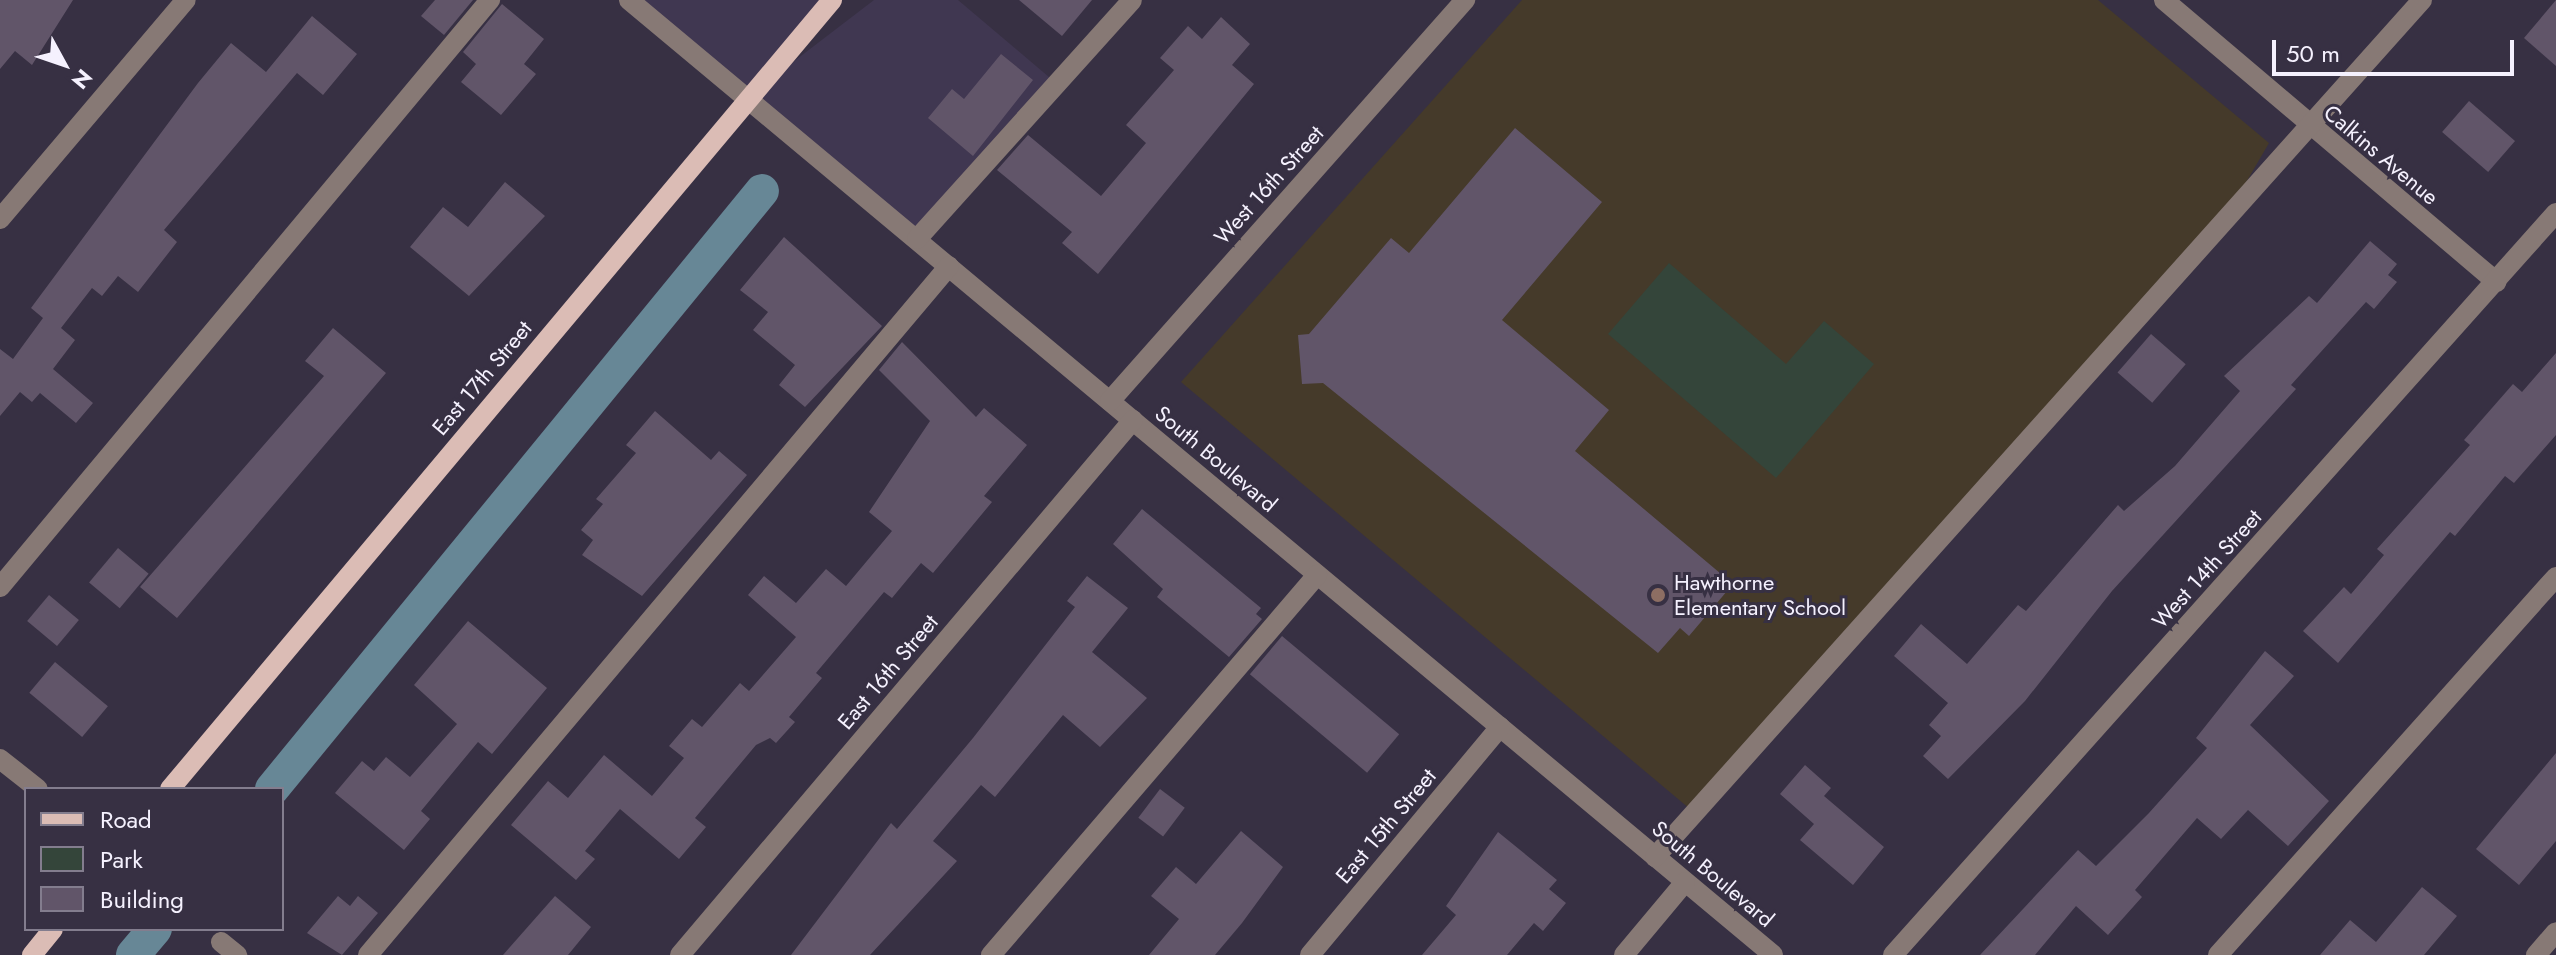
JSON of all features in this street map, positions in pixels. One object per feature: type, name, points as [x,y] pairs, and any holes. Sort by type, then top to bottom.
[{"type":"main road","name":"East 17th Street","points":[[172,787],[745,99],[832,0]]},
{"type":"main road","points":[[32,955],[51,931]]},
{"type":"street","points":[[0,219],[186,0]]},
{"type":"street","points":[[0,587],[490,0]]},
{"type":"street","name":"South Boulevard","points":[[629,0],[1773,955]]},
{"type":"street","points":[[917,239],[1132,0]]},
{"type":"street","name":"West 16th Street","points":[[1110,401],[1465,0]]},
{"type":"street","name":"Calkins Avenue","points":[[2164,0],[2496,282]]},
{"type":"street","points":[[1655,857],[2422,0]]},
{"type":"street","name":"West 14th Street","points":[[1893,955],[2556,213]]},
{"type":"street","points":[[368,955],[949,266]]},
{"type":"street","name":"East 16th Street","points":[[680,955],[1133,420]]},
{"type":"street","points":[[991,955],[1317,575]]},
{"type":"street","points":[[2218,955],[2556,577]]},
{"type":"street","name":"East 15th Street","points":[[1310,955],[1500,727]]},
{"type":"street","points":[[0,759],[35,787]]},
{"type":"street","points":[[1624,955],[1685,882]]},
{"type":"street","points":[[2536,955],[2556,932]]},
{"type":"shaded area","points":[[629,0],[832,0],[750,95],[874,0],[958,0],[1056,83],[917,239]]},
{"type":"shaded area","name":"Hawthorne Elementary School","points":[[1522,0],[2098,0],[2269,143],[2241,191],[1690,809],[1181,382]]},
{"type":"green space","points":[[1669,263],[1786,364],[1824,321],[1874,364],[1776,478],[1608,334]]},
{"type":"building","points":[[0,0],[73,0],[32,65],[15,51],[0,69]]},
{"type":"building","points":[[435,0],[473,0],[444,35],[421,16]]},
{"type":"building","points":[[1019,0],[1092,0],[1062,36]]},
{"type":"building","points":[[2556,0],[2556,66],[2524,38]]},
{"type":"building","points":[[502,4],[544,39],[524,64],[536,74],[501,115],[461,82],[476,64],[463,52]]},
{"type":"building","points":[[312,16],[357,54],[323,95],[297,73],[164,230],[177,242],[138,292],[118,276],[102,296],[92,288],[61,328],[75,340],[53,369],[93,403],[76,423],[40,393],[32,402],[20,392],[0,416],[0,349],[13,359],[43,318],[31,308],[198,83],[231,43],[266,72]]},
{"type":"building","points":[[1221,17],[1250,44],[1232,65],[1254,84],[1098,274],[1062,243],[1072,232],[997,170],[1028,135],[1101,196],[1146,143],[1126,125],[1174,70],[1160,58],[1188,26],[1202,39]]},
{"type":"building","points":[[1001,54],[1033,80],[973,156],[928,118],[952,89],[964,99]]},
{"type":"building","points":[[2469,101],[2515,141],[2488,172],[2442,132]]},
{"type":"building","points":[[1515,128],[1602,202],[1502,320],[1609,410],[1575,451],[1733,584],[1689,636],[1680,628],[1658,653],[1323,383],[1302,384],[1298,335],[1309,334],[1391,238],[1409,253]]},
{"type":"building","points":[[505,182],[545,216],[469,296],[410,247],[443,207],[468,227]]},
{"type":"building","points":[[784,237],[882,326],[805,407],[779,385],[795,365],[753,330],[768,312],[740,290]]},
{"type":"building","points":[[2370,241],[2397,264],[2388,275],[2397,282],[2374,309],[2366,302],[2291,385],[2296,389],[2112,591],[2025,701],[1948,779],[1923,756],[1941,736],[1929,725],[1948,703],[1894,656],[1921,624],[1967,664],[2018,605],[2026,611],[2118,505],[2124,511],[2175,466],[2240,391],[2224,376],[2309,296],[2317,303]]},
{"type":"building","points":[[333,328],[386,373],[177,618],[140,587],[324,376],[305,361]]},
{"type":"building","points":[[2151,334],[2186,364],[2152,403],[2118,372]]},
{"type":"building","points":[[902,342],[976,417],[984,408],[1027,445],[984,496],[992,502],[933,573],[921,563],[892,598],[884,592],[816,673],[822,678],[789,717],[795,722],[776,743],[770,738],[756,745],[695,818],[706,827],[679,859],[620,809],[585,851],[595,859],[576,880],[511,825],[548,781],[568,798],[604,755],[652,796],[684,758],[669,746],[692,719],[702,727],[740,683],[749,691],[796,637],[748,595],[764,576],[796,603],[826,569],[846,586],[892,531],[869,512],[930,421],[879,370]]},
{"type":"building","points":[[2556,353],[2556,435],[2514,483],[2505,476],[2455,536],[2450,532],[2338,663],[2303,631],[2344,587],[2351,594],[2384,555],[2377,549],[2470,445],[2464,440],[2513,384],[2522,392]]},
{"type":"building","points":[[655,411],[711,460],[719,451],[747,475],[642,596],[582,555],[593,540],[581,530],[603,504],[596,499],[636,453],[626,445]]},
{"type":"building","points":[[1142,509],[1261,608],[1256,614],[1262,619],[1229,657],[1157,597],[1163,589],[1113,544]]},
{"type":"building","points":[[118,548],[149,574],[120,608],[89,582]]},
{"type":"building","points":[[1087,576],[1128,608],[1092,652],[1147,698],[1100,747],[1063,715],[995,797],[981,785],[933,841],[957,861],[870,955],[791,955],[891,823],[897,829],[973,738],[1075,607],[1067,601]]},
{"type":"building","points":[[49,595],[79,620],[57,646],[27,621]]},
{"type":"building","points":[[468,621],[547,688],[492,754],[478,742],[421,811],[430,819],[404,850],[335,793],[362,761],[374,771],[386,757],[410,777],[457,724],[414,685]]},
{"type":"building","points":[[1282,636],[1399,734],[1367,773],[1250,674]]},
{"type":"building","points":[[2265,651],[2294,676],[2250,725],[2329,801],[2288,846],[2248,810],[2221,839],[2197,818],[2135,890],[2142,897],[2108,935],[2076,906],[2035,955],[1980,955],[2078,850],[2096,866],[2149,813],[2207,748],[2196,738]]},
{"type":"building","points":[[55,662],[108,706],[82,737],[29,693]]},
{"type":"building","points":[[2556,753],[2556,841],[2519,885],[2476,849]]},
{"type":"building","points":[[1805,765],[1831,788],[1824,796],[1884,847],[1853,885],[1800,840],[1814,824],[1780,794]]},
{"type":"building","points":[[1160,789],[1185,808],[1163,836],[1138,818]]},
{"type":"building","points":[[1241,831],[1283,867],[1242,923],[1215,955],[1149,955],[1179,919],[1151,896],[1176,867],[1196,884]]},
{"type":"building","points":[[1498,832],[1557,880],[1549,889],[1566,903],[1543,931],[1534,923],[1507,955],[1422,955],[1456,915],[1446,906]]},
{"type":"building","points":[[2422,887],[2457,916],[2424,955],[2320,955],[2350,920],[2376,942]]},
{"type":"building","points":[[338,896],[350,906],[358,896],[378,913],[342,955],[307,933]]},
{"type":"building","points":[[555,896],[591,927],[568,955],[503,955]]},
{"type":"waterway","points":[[274,787],[762,191]]},
{"type":"waterway","points":[[133,955],[153,931]]},
{"type":"place","name":"Hawthorne Elementary School","points":[[1658,595]]}]
